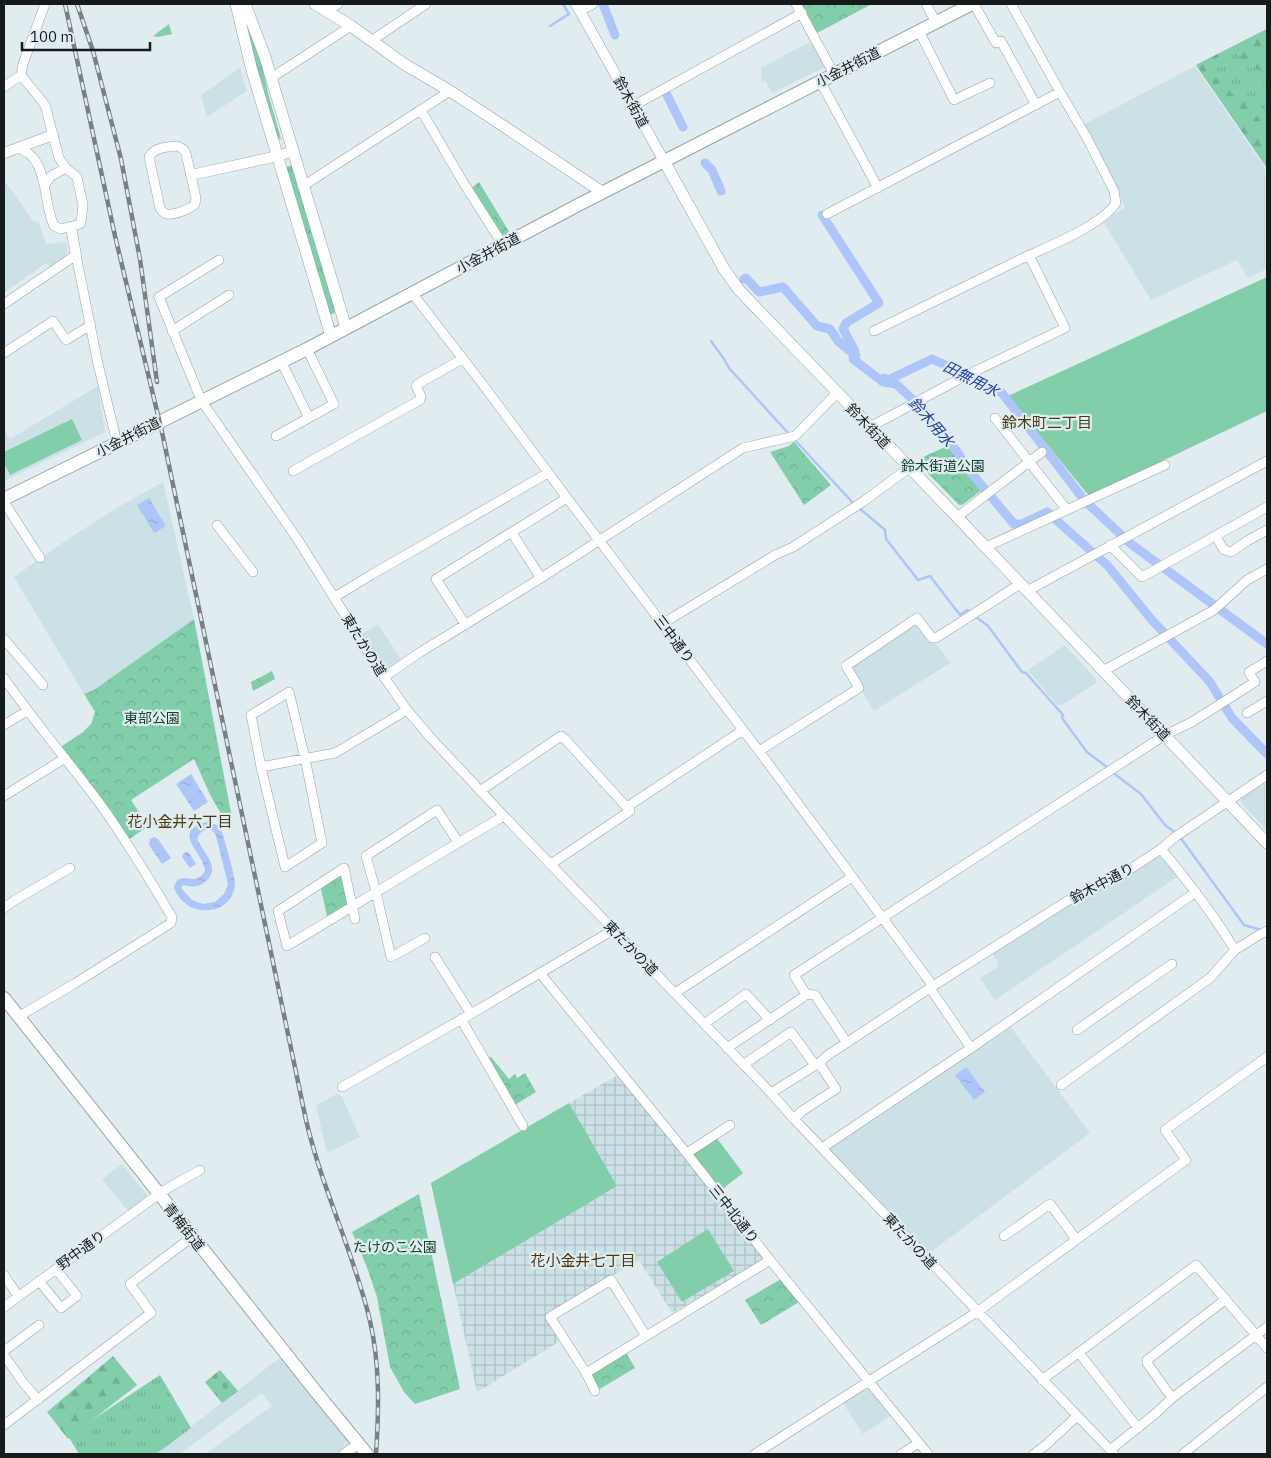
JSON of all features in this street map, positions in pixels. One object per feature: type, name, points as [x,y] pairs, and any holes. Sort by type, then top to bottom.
[{"type":"main road","points":[[236,4],[251,67],[331,336]]},
{"type":"main road","points":[[245,4],[262,49],[346,328]]},
{"type":"main road","points":[[315,4],[404,64],[529,142],[602,192]]},
{"type":"main road","name":"小金井街道","points":[[4,500],[200,400],[331,336],[602,192],[973,4]]},
{"type":"main road","name":"鈴木街道","points":[[664,161],[731,281],[1267,843]]},
{"type":"main road","name":"青梅街道","points":[[4,998],[192,1237],[367,1454]]},
{"type":"street","points":[[4,87],[21,75],[45,4]]},
{"type":"street","points":[[327,11],[338,4]]},
{"type":"street","points":[[371,41],[426,4]]},
{"type":"street","points":[[578,7],[593,4]]},
{"type":"street","points":[[796,4],[834,74]]},
{"type":"street","points":[[926,4],[936,22]]},
{"type":"street","points":[[973,4],[996,43],[1001,41],[1036,105]]},
{"type":"street","points":[[874,331],[1100,220],[1116,203],[1114,190],[1092,147],[1011,4]]},
{"type":"street","name":"鈴木街道","points":[[578,7],[664,161]]},
{"type":"street","points":[[633,106],[802,13]]},
{"type":"street","points":[[271,78],[350,26]]},
{"type":"street","points":[[919,31],[954,100],[990,82]]},
{"type":"street","points":[[17,148],[26,151],[34,158],[42,174],[54,226],[61,229],[77,226],[81,222],[83,205],[76,177],[59,158],[45,105],[21,75]]},
{"type":"street","points":[[820,81],[878,188]]},
{"type":"street","points":[[303,186],[450,91]]},
{"type":"street","points":[[827,214],[1060,92]]},
{"type":"street","points":[[421,110],[503,244]]},
{"type":"street","points":[[4,153],[53,135]]},
{"type":"street","points":[[181,147],[186,154],[191,175],[196,204],[190,209],[168,214],[164,213],[160,205],[149,157],[151,153],[156,150],[181,147]]},
{"type":"street","points":[[191,175],[293,151]]},
{"type":"street","points":[[44,186],[51,176],[66,168]]},
{"type":"street","points":[[70,227],[98,364],[117,443]]},
{"type":"street","points":[[4,304],[76,255]]},
{"type":"street","points":[[870,427],[967,375],[1065,328],[1029,255]]},
{"type":"street","name":"東たかの道","points":[[219,260],[159,297],[200,400],[298,540],[384,677],[407,710],[504,816],[771,1093],[1112,1452]]},
{"type":"street","name":"三中通り","points":[[412,293],[883,918],[971,1048]]},
{"type":"street","points":[[172,331],[228,295]]},
{"type":"street","points":[[4,353],[53,321],[66,340],[91,325]]},
{"type":"street","points":[[276,436],[334,404],[307,348]]},
{"type":"street","points":[[293,472],[420,400],[421,396],[416,386],[418,384],[462,359]]},
{"type":"street","points":[[282,361],[309,418]]},
{"type":"street","points":[[384,677],[464,624],[541,578],[743,448],[795,436],[837,393]]},
{"type":"street","points":[[995,418],[1067,510]]},
{"type":"street","points":[[957,517],[1042,452]]},
{"type":"street","points":[[759,751],[860,688],[846,666],[917,618],[932,638],[936,638],[1023,587],[1095,554],[1267,460]]},
{"type":"street","points":[[986,548],[1165,465]]},
{"type":"street","points":[[662,624],[774,555],[793,547],[864,501],[909,468]]},
{"type":"street","points":[[335,597],[548,473]]},
{"type":"street","points":[[464,624],[436,579],[567,498]]},
{"type":"street","points":[[4,500],[8,518],[40,558]]},
{"type":"street","points":[[1110,545],[1142,577],[1267,507]]},
{"type":"street","points":[[217,525],[253,572]]},
{"type":"street","points":[[1216,537],[1224,550],[1231,552],[1267,530]]},
{"type":"street","points":[[512,532],[541,578]]},
{"type":"street","points":[[1102,671],[1217,608],[1247,580],[1267,569]]},
{"type":"street","points":[[4,639],[43,685]]},
{"type":"street","points":[[847,1043],[815,996],[806,994],[794,975],[1165,735],[1192,722],[1255,682],[1249,672],[1267,661]]},
{"type":"street","points":[[4,678],[27,711],[102,806],[172,917],[171,923],[18,1017]]},
{"type":"street","points":[[289,692],[305,758],[322,843],[285,867],[261,768],[251,715],[289,692]]},
{"type":"street","points":[[1247,713],[1267,701]]},
{"type":"street","points":[[261,768],[335,752],[407,710]]},
{"type":"street","points":[[4,725],[27,711]]},
{"type":"street","points":[[627,807],[743,730]]},
{"type":"street","points":[[480,790],[561,736],[630,811],[551,864]]},
{"type":"street","points":[[4,796],[65,758]]},
{"type":"street","name":"鈴木中通り","points":[[771,1093],[931,987],[1075,896],[1121,875],[1267,775]]},
{"type":"street","points":[[425,938],[391,957],[366,856],[437,810],[458,842]]},
{"type":"street","points":[[355,919],[353,907],[344,868],[278,911],[287,946],[353,907],[458,842],[504,816]]},
{"type":"street","points":[[1161,849],[1196,892],[1235,950]]},
{"type":"street","points":[[4,908],[14,900],[70,868]]},
{"type":"street","points":[[675,993],[852,877]]},
{"type":"street","points":[[822,1148],[971,1048],[1196,892]]},
{"type":"street","points":[[342,1087],[461,1020],[613,930]]},
{"type":"street","points":[[1061,1086],[1210,978],[1235,950],[1263,933]]},
{"type":"street","points":[[435,957],[471,1014]]},
{"type":"street","points":[[1077,1030],[1172,964]]},
{"type":"street","name":"三中北通り","points":[[540,973],[928,1454]]},
{"type":"street","points":[[704,1024],[746,994],[770,1020]]},
{"type":"street","points":[[727,1048],[806,994]]},
{"type":"street","points":[[461,1020],[523,1126]]},
{"type":"street","points":[[743,1065],[791,1032],[836,1089],[802,1111],[794,1119]]},
{"type":"street","points":[[759,1453],[977,1312],[1186,1160],[1165,1130],[1267,1057]]},
{"type":"street","points":[[687,1153],[730,1125]]},
{"type":"street","name":"野中通り","points":[[4,1306],[158,1194],[200,1170]]},
{"type":"street","points":[[1004,1236],[1050,1204],[1076,1239]]},
{"type":"street","points":[[4,1425],[151,1313],[130,1284],[192,1237]]},
{"type":"street","points":[[586,1373],[770,1260]]},
{"type":"street","points":[[1042,1380],[1196,1265],[1267,1348]]},
{"type":"street","points":[[39,1281],[60,1308],[77,1296],[56,1269]]},
{"type":"street","points":[[4,1275],[18,1296]]},
{"type":"street","points":[[595,1391],[586,1373],[550,1317],[611,1280],[646,1336]]},
{"type":"street","points":[[1172,1398],[1147,1363],[1147,1360],[1226,1299]]},
{"type":"street","points":[[4,1351],[38,1325]]},
{"type":"street","points":[[1112,1452],[1172,1398],[1267,1327]]},
{"type":"street","points":[[1078,1353],[1138,1428]]},
{"type":"street","points":[[4,1355],[38,1400]]},
{"type":"street","points":[[1183,1454],[1267,1387]]},
{"type":"street","points":[[1034,1454],[1077,1416]]},
{"type":"street","points":[[901,1454],[919,1443]]},
{"type":"street","points":[[344,1454],[358,1444]]},
{"type":"shaded area","points":[[811,41],[825,67],[772,93],[765,80],[762,82],[761,68]]},
{"type":"shaded area","points":[[1195,66],[1267,171],[1267,269],[1248,278],[1237,260],[1151,300],[1104,223],[1112,215],[1125,208],[1117,187],[1083,125]]},
{"type":"shaded area","points":[[240,68],[247,91],[207,117],[201,95]]},
{"type":"shaded area","points":[[4,180],[34,222],[39,222],[46,244],[66,242],[68,252],[66,257],[50,267],[46,263],[5,292],[4,289]]},
{"type":"shaded area","points":[[98,386],[105,432],[4,481],[4,429],[10,439]]},
{"type":"shaded area","points":[[163,482],[194,619],[94,690],[84,694],[14,577],[71,537]]},
{"type":"shaded area","points":[[917,618],[950,663],[874,711],[846,666]]},
{"type":"shaded area","points":[[378,624],[403,662],[386,672],[382,671],[360,635]]},
{"type":"shaded area","points":[[1065,645],[1096,679],[1096,683],[1062,705],[1057,705],[1028,670]]},
{"type":"shaded area","points":[[1267,782],[1267,830],[1241,803],[1241,798]]},
{"type":"shaded area","points":[[1162,855],[1180,875],[995,1000],[980,978],[998,967],[998,963],[992,953],[989,953],[1078,899],[1122,879]]},
{"type":"shaded area","points":[[1006,1021],[1090,1133],[928,1254],[829,1147]]},
{"type":"shaded area","points":[[618,1075],[769,1258],[672,1313],[639,1260],[550,1313],[565,1338],[477,1392],[431,1183]]},
{"type":"shaded area","points":[[337,1094],[342,1097],[360,1137],[327,1153],[316,1105]]},
{"type":"shaded area","points":[[122,1164],[147,1195],[146,1198],[128,1211],[102,1179]]},
{"type":"shaded area","points":[[282,1356],[351,1445],[339,1454],[205,1454],[272,1406],[262,1393],[182,1452],[183,1454],[156,1454]]},
{"type":"shaded area","points":[[868,1387],[891,1416],[863,1434],[843,1403]]},
{"type":"green space","points":[[802,4],[872,4],[817,33]]},
{"type":"green space","points":[[242,11],[261,59],[281,139],[277,140],[253,59]]},
{"type":"green space","points":[[169,24],[172,34],[158,37],[153,36]]},
{"type":"green space","points":[[1267,29],[1267,168],[1196,65]]},
{"type":"green space","points":[[1267,29],[1267,40],[1264,50],[1267,58],[1267,83],[1262,82],[1260,70],[1248,67],[1237,54],[1227,52],[1211,61],[1209,66],[1217,79],[1227,83],[1233,95],[1242,96],[1267,129],[1267,168],[1196,65]]},
{"type":"green space","points":[[293,165],[336,312],[330,315],[286,167]]},
{"type":"green space","points":[[479,182],[511,235],[502,240],[471,188]]},
{"type":"green space","points":[[1267,277],[1267,411],[1089,496],[1008,396]]},
{"type":"green space","points":[[72,419],[82,440],[10,475],[4,463],[4,452]]},
{"type":"green space","points":[[794,442],[831,485],[804,505],[770,452],[789,446]]},
{"type":"green space","name":"鈴木街道公園","points":[[947,446],[982,490],[962,505],[959,505],[919,464],[919,459]]},
{"type":"green space","name":"東部公園","points":[[194,619],[232,818],[226,820],[221,813],[194,759],[131,800],[148,826],[124,843],[56,750],[83,732],[91,724],[95,712],[84,694],[94,690]]},
{"type":"green space","points":[[272,671],[275,679],[253,691],[251,682]]},
{"type":"green space","points":[[344,868],[353,907],[328,921],[320,884]]},
{"type":"green space","points":[[491,1057],[509,1079],[515,1074],[517,1078],[525,1073],[536,1092],[515,1105],[487,1059]]},
{"type":"green space","points":[[569,1103],[617,1186],[453,1284],[431,1183]]},
{"type":"green space","points":[[716,1137],[743,1173],[720,1191],[692,1153]]},
{"type":"green space","name":"たけのこ公園","points":[[419,1194],[460,1389],[415,1404],[404,1392],[390,1367],[377,1297],[352,1232]]},
{"type":"green space","points":[[708,1229],[734,1271],[682,1302],[657,1262]]},
{"type":"green space","points":[[781,1279],[799,1302],[761,1325],[745,1300]]},
{"type":"green space","points":[[623,1347],[635,1368],[598,1390],[586,1369]]},
{"type":"green space","points":[[113,1356],[137,1385],[68,1439],[47,1412]]},
{"type":"green space","points":[[220,1370],[238,1391],[222,1403],[205,1382]]},
{"type":"green space","points":[[160,1375],[191,1428],[156,1454],[79,1454],[68,1436]]},
{"type":"water","points":[[149,498],[166,526],[154,533],[137,505]]},
{"type":"water","points":[[191,774],[208,802],[194,811],[176,784]]},
{"type":"water","points":[[207,822],[217,825],[222,832],[232,866],[235,884],[232,895],[225,904],[217,909],[196,909],[187,905],[179,897],[174,887],[180,879],[196,878],[205,871],[204,864],[190,837],[191,831],[196,826]],"holes":[[[210,829],[214,832],[228,884],[224,894],[215,902],[203,904],[192,900],[181,888],[183,885],[201,885],[210,876],[212,865],[197,838],[202,831]]]},
{"type":"water","points":[[154,837],[158,839],[171,858],[162,864],[149,845],[150,839]]},
{"type":"water","points":[[186,852],[189,853],[196,864],[190,868],[182,857]]},
{"type":"water","points":[[966,1067],[985,1092],[974,1100],[955,1075]]},
{"type":"waterway","name":"鈴木用水","points":[[550,26],[569,14],[563,4]]},
{"type":"waterway","points":[[603,4],[615,35]]},
{"type":"waterway","points":[[666,93],[683,127]]},
{"type":"waterway","points":[[705,163],[712,170],[721,191]]},
{"type":"waterway","name":"鈴木用水","points":[[822,215],[879,303],[846,323],[843,329],[855,351],[853,359],[883,382],[896,384],[922,408],[959,454],[963,463],[1014,524],[1022,524],[1047,512],[1108,566],[1151,619],[1210,682],[1232,718],[1267,754]]},
{"type":"waterway","name":"田無用水","points":[[744,279],[746,278],[759,292],[783,287],[817,326],[830,329],[838,341],[856,356]]},
{"type":"waterway","points":[[711,341],[729,368],[789,434]]},
{"type":"waterway","name":"田無用水","points":[[884,378],[888,380],[932,359],[1002,393],[1085,501],[1131,544],[1267,644]]},
{"type":"waterway","points":[[793,438],[854,504]]},
{"type":"waterway","points":[[858,507],[885,530],[886,539],[918,580],[930,576],[960,615],[967,610],[988,626],[1022,672],[1026,673],[1063,715],[1062,718],[1087,752],[1108,768]]},
{"type":"waterway","points":[[1112,772],[1141,794],[1165,825],[1176,833]]},
{"type":"waterway","points":[[1180,837],[1244,925],[1261,930]]},
{"type":"railway","points":[[65,4],[115,236],[162,432],[306,1120],[320,1171],[356,1271],[370,1321],[376,1354],[378,1387],[376,1454]]},
{"type":"railway","points":[[77,4],[93,51],[121,159],[140,259],[157,382]]},
{"type":"district","name":"鈴木町二丁目","points":[[1047,423]]},
{"type":"district","name":"花小金井六丁目","points":[[180,822]]},
{"type":"district","name":"花小金井七丁目","points":[[583,1261]]}]
